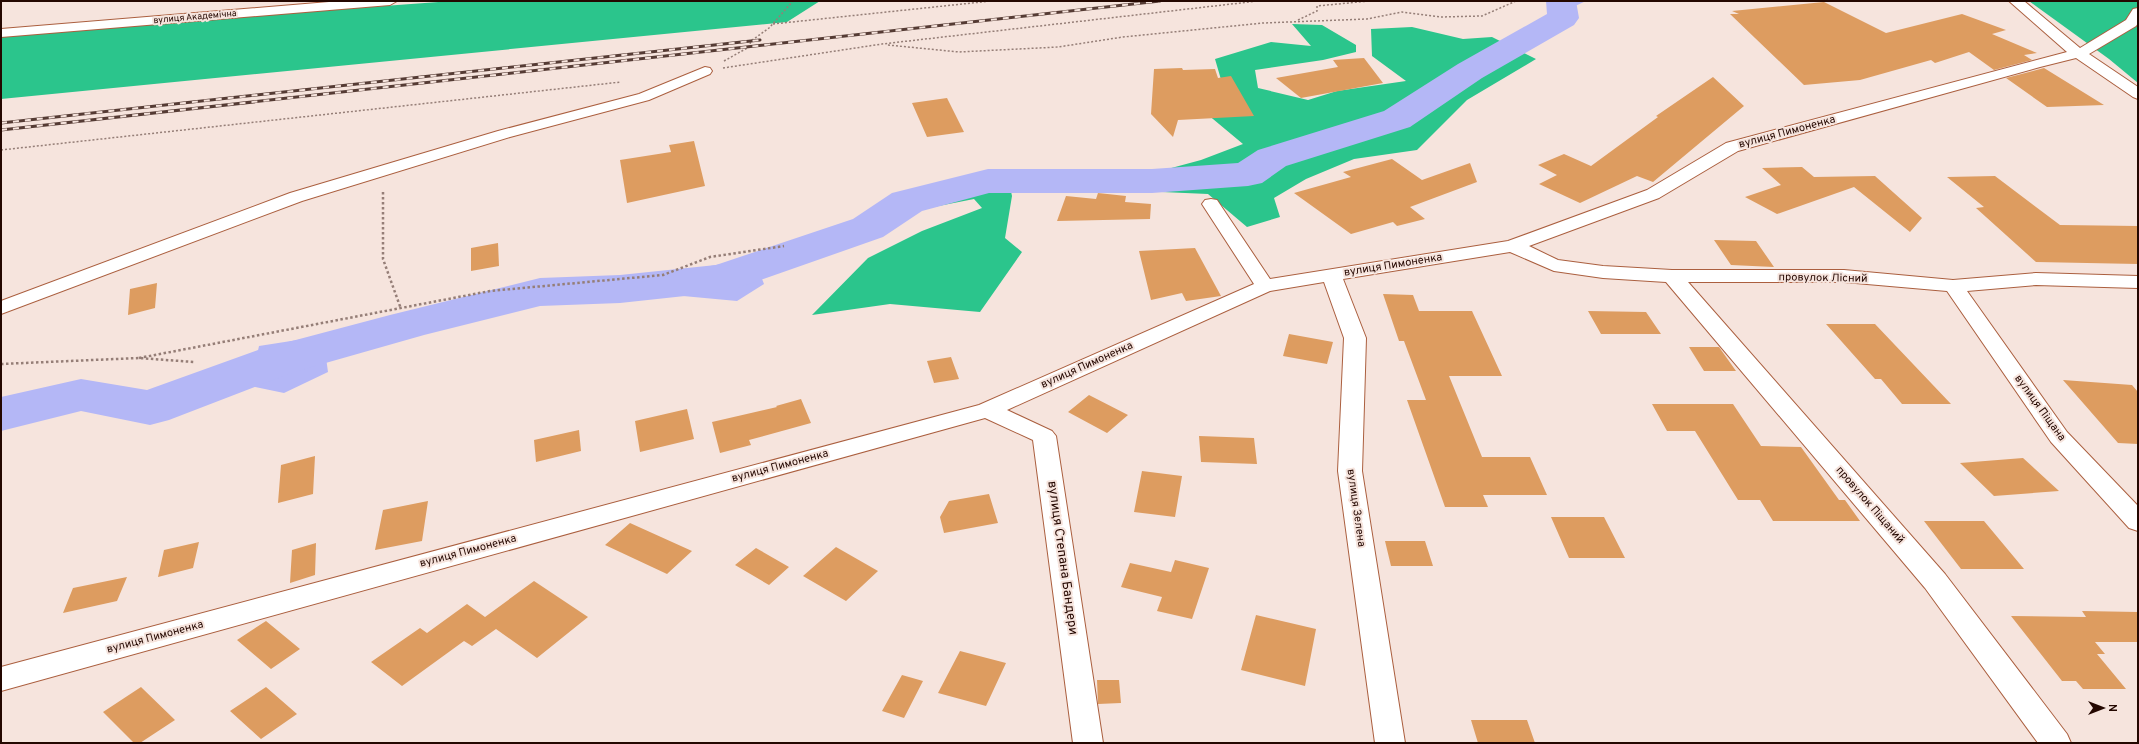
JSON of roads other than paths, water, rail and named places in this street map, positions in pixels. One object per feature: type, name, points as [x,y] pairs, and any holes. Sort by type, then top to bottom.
[{"type":"street","name":"вулиця Академічна","points":[[1,33],[390,1]]},
{"type":"street","points":[[2016,1],[2066,45],[2081,53],[2138,94]]},
{"type":"street","name":"вулиця Пимоненка","points":[[1,679],[987,410],[1265,286],[1512,246],[1653,194],[1732,147],[2036,63],[2081,53],[2131,23],[2138,12]]},
{"type":"street","points":[[1,308],[296,197],[504,134],[644,97],[706,71]]},
{"type":"street","points":[[1211,204],[1265,286]]},
{"type":"street","name":"провулок Лісний","points":[[1512,246],[1554,265],[1604,272],[1672,276],[1844,276],[1953,286],[2036,279],[2138,282]]},
{"type":"street","name":"вулиця Зелена","points":[[1331,275],[1355,338],[1350,471],[1390,743]]},
{"type":"street","name":"провулок Піщаний","points":[[1672,276],[1774,396],[1936,581],[2056,743]]},
{"type":"street","name":"вулиця Піщана","points":[[1953,286],[2059,437],[2138,522]]},
{"type":"street","name":"вулиця Степана Бандери","points":[[987,410],[1044,436],[1088,743]]},
{"type":"water","points":[[1551,1],[1586,1],[1573,7],[1575,12],[1564,12],[1557,10],[1552,5]]},
{"type":"water","points":[[754,258],[764,284],[737,301],[683,296],[694,269]]},
{"type":"water","points":[[323,336],[328,372],[284,393],[250,386],[259,346]]},
{"type":"waterway","points":[[1,414],[81,395],[150,408],[276,361],[407,325],[540,292],[620,289],[722,278],[868,228],[907,202],[988,181],[1152,181],[1248,174],[1272,158],[1397,119],[1470,71],[1563,18],[1561,1]]},
{"type":"railway","points":[[1,130],[1160,1]]},
{"type":"railway","points":[[1,123],[760,40]]}]
